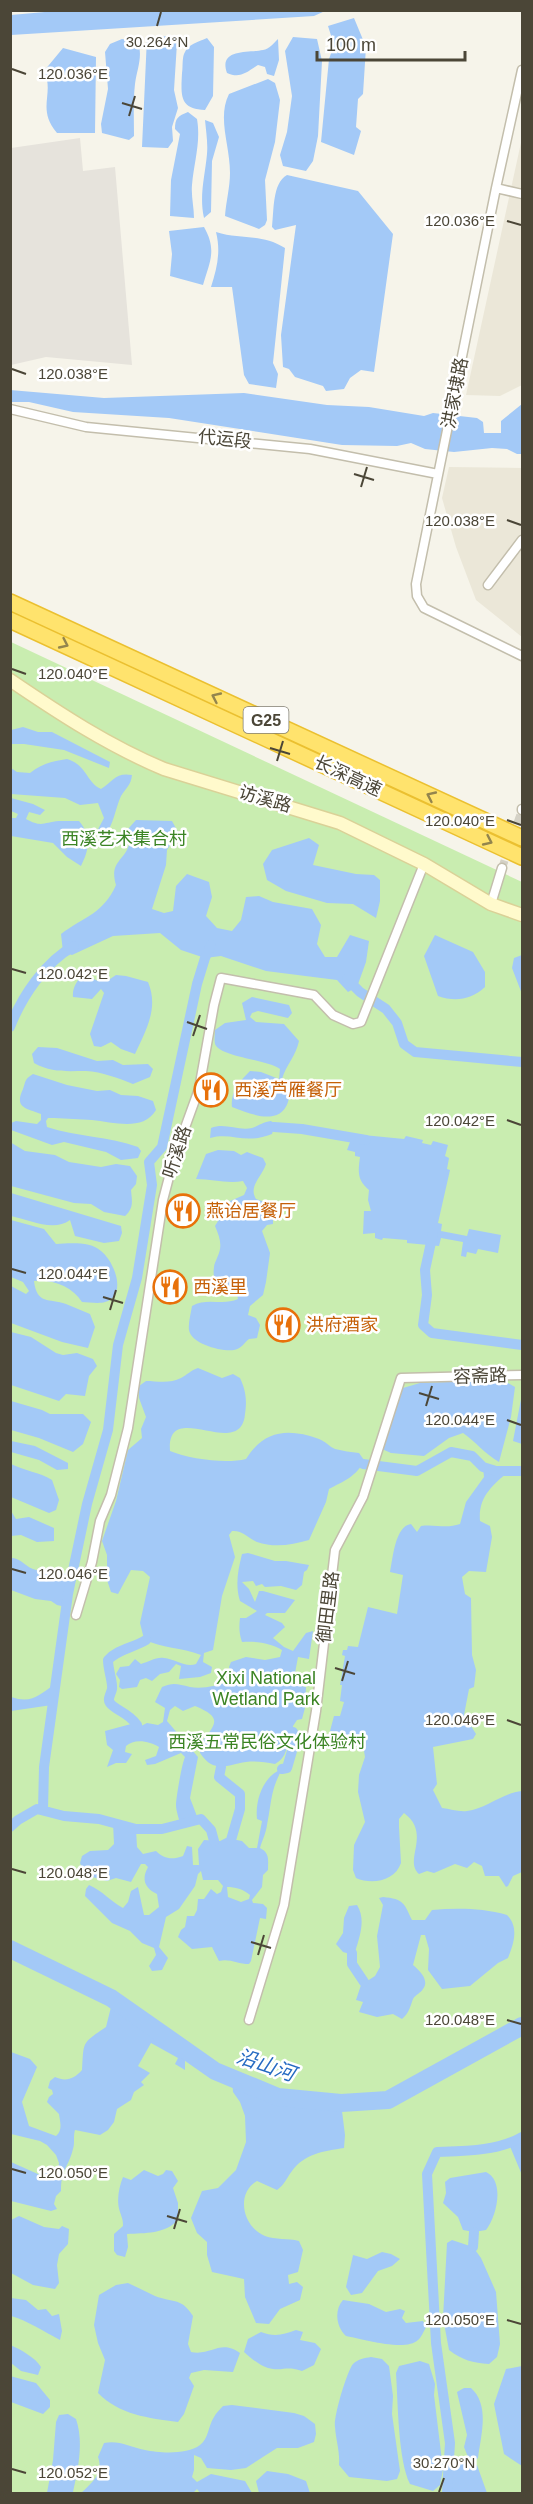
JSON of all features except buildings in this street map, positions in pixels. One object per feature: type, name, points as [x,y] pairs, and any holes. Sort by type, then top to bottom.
[{"type":"highway","name":"长深高速","points":[[10,602],[522,838]]},
{"type":"highway","name":"长深高速","points":[[10,620],[522,857]]},
{"type":"street","name":"洪家埭路","points":[[522,70],[416,584],[417,596],[424,608],[522,656]]},
{"type":"street","points":[[496,188],[522,194]]},
{"type":"street","name":"代运段","points":[[10,409],[86,427],[310,449],[438,474]]},
{"type":"street","points":[[489,585],[522,540]]},
{"type":"street","name":"访溪路","points":[[10,680],[91,733],[140,759],[164,769],[340,823],[424,864],[490,904],[522,915]]},
{"type":"street","name":"听溪路","points":[[76,1615],[92,1562],[100,1521],[111,1495],[128,1428],[163,1200],[174,1158],[199,1089],[221,978],[314,995],[333,1015],[353,1024],[361,1022],[424,864]]},
{"type":"street","points":[[490,904],[502,868]]},
{"type":"street","name":"容斋路","points":[[401,1378],[522,1375]]},
{"type":"street","name":"御田里路","points":[[249,2020],[284,1905],[316,1711],[335,1550],[363,1497],[401,1378]]},
{"type":"shaded area","points":[[80,138],[83,171],[115,167],[132,365],[46,357],[11,365],[11,148]]},
{"type":"shaded area","points":[[522,138],[522,385],[500,396],[466,395]]},
{"type":"shaded area","points":[[449,467],[522,468],[522,637],[476,600],[456,547],[442,498]]},
{"type":"green space","name":"Xixi National Wetland Park","points":[[11,642],[522,882],[522,2493],[11,2494]]},
{"type":"water","points":[[67,10],[325,11],[314,16],[11,35],[11,15]]},
{"type":"water","points":[[354,18],[366,47],[363,94],[358,99],[356,127],[361,131],[354,155],[321,142],[329,59],[334,45],[328,26]]},
{"type":"water","points":[[174,36],[177,43],[174,90],[178,108],[172,127],[173,141],[168,148],[142,147],[147,37]]},
{"type":"water","points":[[293,37],[317,39],[322,61],[318,136],[313,161],[306,171],[283,166],[280,155],[287,132],[292,96],[285,51]]},
{"type":"water","points":[[207,38],[214,47],[213,96],[205,110],[186,104],[182,94],[182,81],[184,54],[188,48]]},
{"type":"water","points":[[122,39],[138,42],[140,53],[134,90],[134,136],[129,140],[102,133],[101,124],[108,89],[105,52],[110,44]]},
{"type":"water","points":[[278,39],[279,60],[274,76],[267,74],[265,67],[258,65],[240,75],[227,73],[225,65],[231,56],[236,53],[265,49]]},
{"type":"water","points":[[63,48],[96,57],[95,133],[57,133],[51,124],[47,108],[47,79],[44,71]]},
{"type":"water","points":[[268,79],[275,83],[280,100],[275,142],[265,180],[267,220],[265,225],[259,229],[225,216],[230,173],[224,113],[229,94]]},
{"type":"water","points":[[188,112],[197,119],[198,127],[192,189],[194,218],[170,216],[171,180],[180,134],[175,129],[176,120]]},
{"type":"water","points":[[205,120],[213,123],[219,137],[212,161],[211,212],[204,218],[202,194],[207,150]]},
{"type":"water","points":[[287,175],[358,191],[393,234],[374,372],[361,370],[350,378],[344,389],[326,391],[323,386],[295,377],[289,369],[283,367],[281,335],[296,225],[275,230],[272,227],[276,191],[282,179]]},
{"type":"water","points":[[204,227],[210,242],[211,256],[203,285],[170,276],[172,254],[169,231]]},
{"type":"water","points":[[216,232],[268,240],[285,248],[273,363],[278,374],[276,388],[249,384],[244,375],[232,287],[211,287],[218,260]]},
{"type":"water","points":[[10,390],[104,398],[244,393],[327,405],[369,407],[424,416],[433,413],[477,418],[483,422],[484,433],[501,433],[501,421],[522,404],[522,454],[507,449],[492,448],[454,452],[425,449],[411,443],[397,446],[342,445],[169,418],[73,412],[29,402],[11,402]]},
{"type":"water","points":[[23,727],[38,732],[52,732],[110,762],[109,768],[64,750],[11,744],[11,730]]},
{"type":"water","points":[[67,759],[79,765],[92,782],[101,789],[118,776],[132,775],[104,836],[96,833],[104,818],[98,803],[80,805],[65,798],[11,794],[11,768],[17,772],[30,773],[47,763]]},
{"type":"water","points":[[11,798],[45,810],[40,815],[29,812],[26,819],[36,823],[79,821],[86,832],[88,843],[81,866],[67,857],[53,843],[11,836],[11,818],[16,818],[18,814],[11,811]]},
{"type":"water","points":[[136,820],[172,821],[178,832],[167,850],[166,865],[152,909],[164,913],[173,911],[176,886],[187,874],[209,882],[212,897],[206,916],[217,928],[232,931],[241,920],[246,897],[259,896],[273,902],[312,909],[321,925],[317,944],[325,957],[337,957],[350,935],[369,941],[366,962],[357,987],[348,992],[337,980],[266,971],[221,956],[205,958],[181,950],[160,933],[113,936],[72,955],[63,952],[61,934],[93,914],[111,895],[116,885],[114,871],[129,845],[128,829]]},
{"type":"water","points":[[309,838],[319,845],[313,865],[356,874],[374,875],[380,880],[380,901],[376,918],[353,904],[327,903],[286,891],[267,880],[263,864],[272,850]]},
{"type":"water","points":[[435,935],[473,952],[485,972],[485,987],[463,999],[438,996],[424,956]]},
{"type":"water","points":[[522,955],[522,994],[512,968],[514,958]]},
{"type":"water","points":[[83,974],[98,981],[107,981],[116,975],[148,982],[152,1010],[147,1028],[135,1054],[111,1042],[101,1047],[94,1046],[90,1034],[104,993],[101,989],[92,999],[73,997],[75,985]]},
{"type":"water","points":[[252,997],[289,1005],[292,1013],[288,1018],[258,1011],[252,1013],[250,1017],[256,1022],[284,1024],[299,1041],[282,1079],[290,1090],[288,1102],[284,1110],[277,1115],[251,1114],[232,1107],[232,1102],[239,1083],[250,1071],[261,1072],[279,1079],[280,1069],[225,1052],[215,1044],[215,1030],[225,1023],[246,1020],[242,1003]]},
{"type":"water","points":[[38,1047],[57,1048],[97,1061],[113,1060],[123,1065],[148,1064],[153,1069],[150,1077],[133,1084],[98,1073],[53,1070],[34,1063],[32,1054]]},
{"type":"water","points":[[33,1074],[67,1085],[97,1091],[110,1090],[121,1095],[138,1096],[153,1101],[156,1110],[150,1117],[136,1123],[118,1124],[54,1118],[48,1118],[46,1121],[47,1127],[138,1147],[141,1151],[138,1158],[121,1160],[106,1152],[64,1142],[52,1145],[11,1130],[11,1123],[16,1121],[37,1124],[41,1120],[41,1114],[23,1106],[20,1100],[26,1080]]},
{"type":"water","points":[[271,1121],[275,1124],[272,1134],[262,1137],[210,1138],[211,1128],[216,1126],[247,1129]]},
{"type":"water","points":[[353,1134],[404,1139],[406,1136],[423,1140],[422,1143],[431,1145],[433,1141],[448,1145],[445,1156],[449,1158],[447,1169],[450,1170],[438,1223],[442,1224],[441,1231],[467,1236],[469,1229],[501,1235],[498,1253],[478,1249],[476,1254],[467,1252],[466,1257],[461,1256],[463,1242],[441,1238],[439,1246],[407,1243],[407,1240],[383,1238],[382,1240],[375,1238],[375,1233],[363,1234],[364,1211],[371,1211],[368,1200],[369,1190],[362,1183],[359,1175],[360,1157],[355,1156],[355,1152],[347,1150]]},
{"type":"water","points":[[10,1142],[25,1151],[55,1155],[69,1162],[101,1167],[116,1164],[130,1166],[137,1176],[136,1184],[131,1190],[130,1210],[125,1216],[104,1212],[91,1204],[74,1203],[11,1186]]},
{"type":"water","points":[[218,1150],[234,1151],[241,1155],[247,1152],[263,1158],[266,1164],[255,1186],[254,1194],[256,1199],[273,1205],[273,1224],[267,1225],[262,1231],[270,1253],[266,1282],[263,1295],[250,1306],[248,1315],[256,1318],[260,1325],[257,1338],[249,1339],[234,1350],[222,1350],[201,1343],[191,1335],[189,1330],[192,1306],[203,1302],[227,1302],[238,1299],[237,1295],[206,1292],[214,1282],[214,1266],[220,1250],[215,1226],[230,1201],[244,1195],[247,1188],[243,1181],[196,1179],[206,1154]]},
{"type":"water","points":[[11,1193],[121,1226],[122,1233],[119,1241],[104,1243],[75,1236],[70,1220],[57,1225],[49,1225],[11,1216]]},
{"type":"water","points":[[11,1220],[44,1229],[56,1244],[80,1243],[97,1248],[110,1262],[117,1285],[112,1298],[105,1302],[82,1302],[78,1296],[61,1285],[48,1281],[34,1281],[41,1297],[90,1314],[95,1327],[88,1348],[62,1342],[11,1323],[11,1286],[26,1294],[29,1291],[23,1282],[11,1277]]},
{"type":"water","points":[[11,1332],[31,1337],[56,1353],[63,1355],[77,1353],[93,1359],[97,1366],[89,1376],[85,1396],[66,1394],[59,1401],[11,1385]]},
{"type":"water","points":[[198,1368],[222,1378],[233,1374],[240,1378],[246,1396],[245,1414],[240,1427],[231,1432],[179,1429],[172,1436],[170,1451],[208,1460],[246,1459],[253,1449],[269,1437],[297,1433],[321,1440],[335,1449],[359,1453],[364,1460],[354,1474],[329,1489],[326,1502],[309,1540],[270,1545],[257,1542],[239,1532],[232,1531],[229,1535],[235,1557],[222,1596],[213,1650],[204,1653],[203,1662],[212,1667],[211,1673],[200,1677],[179,1679],[181,1666],[176,1664],[169,1672],[160,1674],[152,1681],[146,1678],[140,1680],[137,1687],[122,1689],[119,1687],[120,1680],[116,1674],[120,1667],[129,1666],[135,1659],[141,1664],[161,1658],[192,1665],[196,1664],[201,1655],[158,1645],[144,1639],[140,1623],[150,1577],[143,1571],[131,1570],[118,1594],[111,1592],[107,1580],[107,1555],[102,1541],[116,1501],[128,1450],[142,1438],[141,1429],[146,1417],[139,1398],[139,1386],[146,1381],[177,1380]]},
{"type":"water","points":[[476,1381],[508,1383],[515,1387],[511,1417],[499,1462],[463,1433],[449,1438],[424,1456],[391,1453],[382,1449],[403,1388],[420,1383]]},
{"type":"water","points":[[522,1394],[522,1444],[513,1441]]},
{"type":"water","points":[[11,1401],[50,1414],[83,1414],[91,1422],[83,1444],[73,1452],[39,1438],[11,1430]]},
{"type":"water","points":[[11,1441],[35,1446],[68,1463],[68,1469],[57,1470],[39,1460],[11,1452]]},
{"type":"water","points":[[11,1464],[52,1480],[59,1500],[56,1510],[49,1513],[11,1497]]},
{"type":"water","points":[[483,1467],[496,1471],[509,1471],[487,1493],[481,1505],[480,1521],[490,1526],[492,1537],[486,1572],[469,1571],[462,1577],[465,1594],[471,1598],[472,1655],[476,1670],[474,1687],[469,1689],[464,1715],[476,1734],[473,1739],[433,1747],[437,1784],[433,1790],[442,1808],[458,1811],[474,1810],[522,1791],[522,1872],[513,1876],[506,1887],[499,1876],[485,1876],[482,1866],[474,1862],[467,1868],[455,1864],[434,1873],[427,1871],[419,1874],[414,1862],[416,1829],[404,1813],[399,1819],[401,1863],[398,1869],[394,1874],[382,1880],[362,1880],[356,1878],[353,1870],[354,1845],[365,1822],[358,1792],[359,1775],[365,1757],[362,1741],[357,1737],[330,1731],[334,1716],[340,1716],[344,1702],[340,1701],[345,1656],[342,1655],[343,1650],[347,1650],[348,1646],[358,1647],[368,1607],[397,1614],[403,1575],[390,1572],[401,1530],[411,1524],[417,1532],[421,1526],[460,1524],[466,1502],[484,1477]]},
{"type":"water","points":[[11,1511],[16,1519],[29,1517],[54,1528],[54,1541],[37,1542],[21,1535],[11,1536]]},
{"type":"water","points":[[248,1553],[275,1561],[309,1565],[304,1572],[302,1585],[296,1590],[281,1586],[265,1587],[262,1584],[256,1586],[253,1581],[242,1582],[249,1589],[255,1602],[259,1591],[295,1600],[285,1613],[265,1615],[282,1623],[285,1627],[273,1638],[284,1647],[293,1651],[306,1633],[313,1631],[309,1659],[298,1657],[293,1684],[306,1687],[305,1708],[302,1719],[297,1720],[293,1726],[292,1739],[288,1741],[287,1748],[278,1762],[275,1764],[246,1762],[227,1766],[210,1764],[200,1753],[200,1745],[214,1723],[211,1715],[195,1706],[183,1711],[175,1706],[170,1710],[167,1721],[198,1757],[190,1798],[198,1819],[180,1824],[176,1801],[185,1757],[181,1753],[147,1765],[145,1760],[156,1756],[159,1747],[138,1741],[126,1746],[125,1752],[132,1754],[126,1763],[116,1763],[107,1767],[113,1750],[107,1745],[105,1731],[131,1724],[158,1725],[163,1722],[165,1708],[155,1702],[162,1687],[173,1684],[195,1688],[215,1686],[229,1681],[231,1662],[246,1657],[265,1660],[280,1657],[282,1650],[273,1646],[258,1642],[242,1642],[240,1618],[246,1618],[257,1611],[240,1601],[238,1595],[242,1554]]},
{"type":"water","points":[[11,1558],[42,1572],[58,1574],[72,1572],[66,1607],[11,1590]]},
{"type":"water","points":[[55,1684],[52,1705],[11,1711],[11,1697],[30,1699]]},
{"type":"water","points":[[282,1769],[273,1790],[260,1848],[267,1855],[268,1870],[263,1875],[262,1887],[252,1900],[253,1903],[263,1904],[267,1908],[266,1919],[260,1918],[251,1961],[249,1964],[219,1961],[212,1947],[192,1949],[178,1937],[185,1927],[187,1916],[194,1916],[198,1899],[204,1899],[211,1889],[217,1894],[221,1892],[223,1886],[218,1880],[203,1880],[201,1871],[195,1886],[179,1909],[166,1917],[159,1947],[168,1958],[162,1970],[152,1971],[149,1966],[156,1955],[154,1948],[142,1943],[130,1931],[112,1923],[85,1896],[89,1885],[123,1908],[128,1902],[131,1891],[138,1887],[144,1915],[149,1915],[159,1907],[157,1894],[145,1883],[148,1867],[141,1864],[131,1882],[116,1878],[107,1881],[85,1875],[80,1863],[82,1856],[90,1851],[108,1850],[114,1844],[113,1823],[136,1829],[137,1847],[143,1854],[156,1851],[162,1856],[175,1858],[183,1856],[187,1846],[192,1847],[193,1865],[199,1865],[198,1849],[204,1840],[220,1841],[226,1838],[242,1841],[249,1848],[257,1848],[262,1821],[257,1819],[257,1804],[265,1783],[275,1772]],"holes":[[[227,1887],[247,1893],[250,1895],[249,1899],[241,1902],[228,1897]]]},
{"type":"water","points":[[383,1897],[402,1903],[412,1920],[425,1920],[432,1910],[441,1909],[479,1910],[507,1915],[514,1930],[508,1958],[498,1963],[470,1986],[442,1989],[428,1970],[429,1949],[425,1935],[421,1935],[413,1965],[423,1976],[425,1986],[413,1999],[402,2019],[393,2014],[377,2017],[359,2012],[363,2002],[356,2000],[361,1985],[375,1976],[380,1967],[377,1936],[383,1905],[379,1898]]},
{"type":"water","points":[[357,1905],[360,1910],[361,1928],[355,1952],[350,1954],[343,1952],[336,1944],[343,1933],[344,1918],[349,1906]]},
{"type":"water","points":[[113,1999],[185,2050],[185,2070],[175,2064],[178,2058],[151,2043],[138,2066],[150,2073],[141,2082],[144,2085],[134,2092],[131,2100],[117,2109],[114,2122],[108,2130],[100,2135],[75,2130],[73,2149],[63,2173],[61,2191],[56,2196],[54,2204],[57,2209],[51,2211],[11,2201],[11,2162],[40,2175],[58,2169],[59,2163],[56,2155],[47,2145],[11,2134],[11,2052],[30,2059],[37,2067],[22,2102],[29,2126],[56,2136],[60,2131],[60,2123],[59,2114],[47,2102],[53,2094],[48,2088],[50,2081],[55,2077],[70,2079],[82,2070],[85,2044],[106,2027]]},
{"type":"water","points":[[232,2078],[278,2097],[341,2103],[345,2135],[344,2148],[308,2157],[297,2165],[277,2190],[257,2181],[246,2194],[244,2202],[247,2218],[257,2232],[269,2237],[299,2241],[303,2250],[298,2272],[288,2275],[289,2284],[297,2282],[303,2287],[300,2300],[280,2309],[269,2324],[256,2323],[245,2297],[244,2279],[212,2272],[207,2255],[207,2242],[197,2233],[191,2218],[202,2191],[218,2188],[236,2170],[246,2142],[245,2116],[233,2092]]},
{"type":"water","points":[[522,2137],[522,2175],[509,2144]]},
{"type":"water","points":[[144,2170],[158,2176],[166,2170],[172,2171],[178,2181],[173,2188],[178,2203],[178,2220],[161,2230],[127,2234],[128,2247],[125,2257],[117,2255],[114,2251],[114,2234],[123,2226],[118,2194],[123,2177],[131,2180]]},
{"type":"water","points":[[486,2172],[496,2183],[497,2191],[496,2208],[490,2224],[486,2230],[474,2232],[463,2230],[458,2217],[443,2203],[446,2193],[445,2182],[450,2178]]},
{"type":"water","points":[[19,2216],[44,2227],[59,2229],[62,2226],[69,2229],[68,2244],[59,2254],[57,2265],[59,2283],[55,2289],[33,2285],[11,2273],[11,2220]]},
{"type":"water","points":[[452,2240],[473,2247],[481,2258],[496,2292],[500,2344],[497,2357],[489,2364],[468,2360],[449,2350],[443,2318],[447,2243]]},
{"type":"water","points":[[382,2252],[400,2259],[392,2266],[378,2271],[362,2293],[351,2295],[346,2287],[353,2255],[367,2259]]},
{"type":"water","points":[[128,2283],[155,2296],[180,2303],[189,2310],[193,2316],[188,2344],[191,2352],[227,2348],[240,2353],[233,2372],[204,2370],[191,2373],[189,2378],[194,2386],[184,2414],[178,2422],[145,2417],[125,2411],[98,2393],[105,2360],[94,2325],[99,2295],[116,2285]]},
{"type":"water","points":[[11,2298],[26,2300],[38,2310],[46,2309],[52,2316],[59,2314],[62,2331],[60,2340],[11,2316]]},
{"type":"water","points":[[343,2300],[369,2304],[386,2312],[400,2309],[405,2311],[402,2318],[406,2323],[423,2321],[426,2327],[418,2340],[404,2345],[384,2344],[346,2336],[337,2318],[338,2309]]},
{"type":"water","points":[[296,2330],[303,2332],[300,2340],[315,2343],[321,2349],[314,2365],[302,2371],[265,2367],[244,2352],[248,2339],[261,2332],[278,2335]]},
{"type":"water","points":[[10,2345],[39,2364],[41,2367],[38,2375],[21,2371],[11,2363]]},
{"type":"water","points":[[371,2357],[382,2359],[389,2366],[393,2396],[392,2414],[400,2471],[397,2479],[387,2481],[349,2477],[339,2465],[335,2422],[341,2395],[353,2364]]},
{"type":"water","points":[[420,2361],[429,2364],[435,2384],[434,2395],[443,2469],[440,2485],[433,2491],[410,2484],[403,2461],[399,2431],[396,2373],[399,2366]]},
{"type":"water","points":[[522,2366],[522,2466],[504,2454],[494,2404],[506,2369]]},
{"type":"water","points":[[10,2376],[36,2383],[50,2400],[50,2407],[43,2414],[11,2402]]},
{"type":"water","points":[[464,2388],[471,2388],[481,2403],[483,2421],[478,2458],[471,2463],[477,2465],[487,2493],[441,2493],[447,2491],[448,2473],[464,2461],[470,2462],[464,2447],[467,2435],[457,2392]]},
{"type":"water","points":[[232,2405],[304,2416],[315,2424],[314,2442],[298,2448],[277,2448],[246,2468],[231,2470],[207,2468],[201,2458],[194,2455],[192,2477],[197,2482],[211,2474],[245,2481],[252,2493],[200,2493],[197,2489],[192,2494],[81,2493],[98,2473],[98,2457],[104,2443],[120,2443],[158,2452],[188,2450],[203,2442],[212,2420],[221,2408]]},
{"type":"water","points":[[68,2414],[76,2419],[80,2437],[73,2492],[47,2493],[53,2460],[56,2422],[59,2415]]},
{"type":"water","points":[[267,2471],[288,2474],[306,2481],[310,2493],[259,2493],[256,2481]]},
{"type":"waterway","points":[[43,1810],[44,1767],[68,1594],[87,1504],[108,1430],[118,1345],[137,1278],[152,1185],[149,1162],[162,1147],[197,984],[211,945]]},
{"type":"waterway","points":[[10,1027],[28,992],[44,970],[74,946]]},
{"type":"waterway","points":[[347,979],[360,992],[386,1009],[397,1023],[404,1044],[415,1052],[522,1062]]},
{"type":"waterway","points":[[274,1127],[302,1129],[366,1140]]},
{"type":"waterway","points":[[433,1233],[425,1270],[427,1295],[423,1325],[432,1333],[522,1345]]},
{"type":"waterway","points":[[363,1464],[417,1471],[451,1452],[472,1456],[483,1467],[496,1471],[522,1471]]},
{"type":"waterway","points":[[137,1725],[109,1701],[112,1686],[108,1660],[116,1653],[146,1640]]},
{"type":"waterway","points":[[282,1769],[287,1768],[292,1751],[293,1732]]},
{"type":"waterway","points":[[221,1767],[219,1777],[240,1794],[240,1809],[231,1840]]},
{"type":"waterway","points":[[10,1827],[37,1809],[64,1816],[99,1819],[136,1829],[162,1829],[201,1819],[211,1830],[214,1841]]},
{"type":"waterway","name":"沿山河","points":[[10,1949],[111,1998],[215,2071],[278,2097],[341,2103],[388,2100],[522,2026]]},
{"type":"waterway","points":[[352,1953],[352,1964],[364,1982]]},
{"type":"waterway","points":[[447,2491],[450,2443],[436,2343],[427,2174],[437,2152],[492,2148],[522,2137]]},
{"type":"waterway","points":[[473,2247],[474,2232]]},
{"type":"tunnel","points":[[502,868],[522,810]]},
{"type":"place","name":"西溪芦雁餐厅","points":[[211,1090]]},
{"type":"place","name":"燕诒居餐厅","points":[[183,1211]]},
{"type":"place","name":"西溪里","points":[[170,1287]]},
{"type":"place","name":"洪府酒家","points":[[283,1325]]},
{"type":"park label","name":"西溪艺术集合村","points":[[124,839]]},
{"type":"park label","name":"西溪五常民俗文化体验村","points":[[267,1742]]}]
